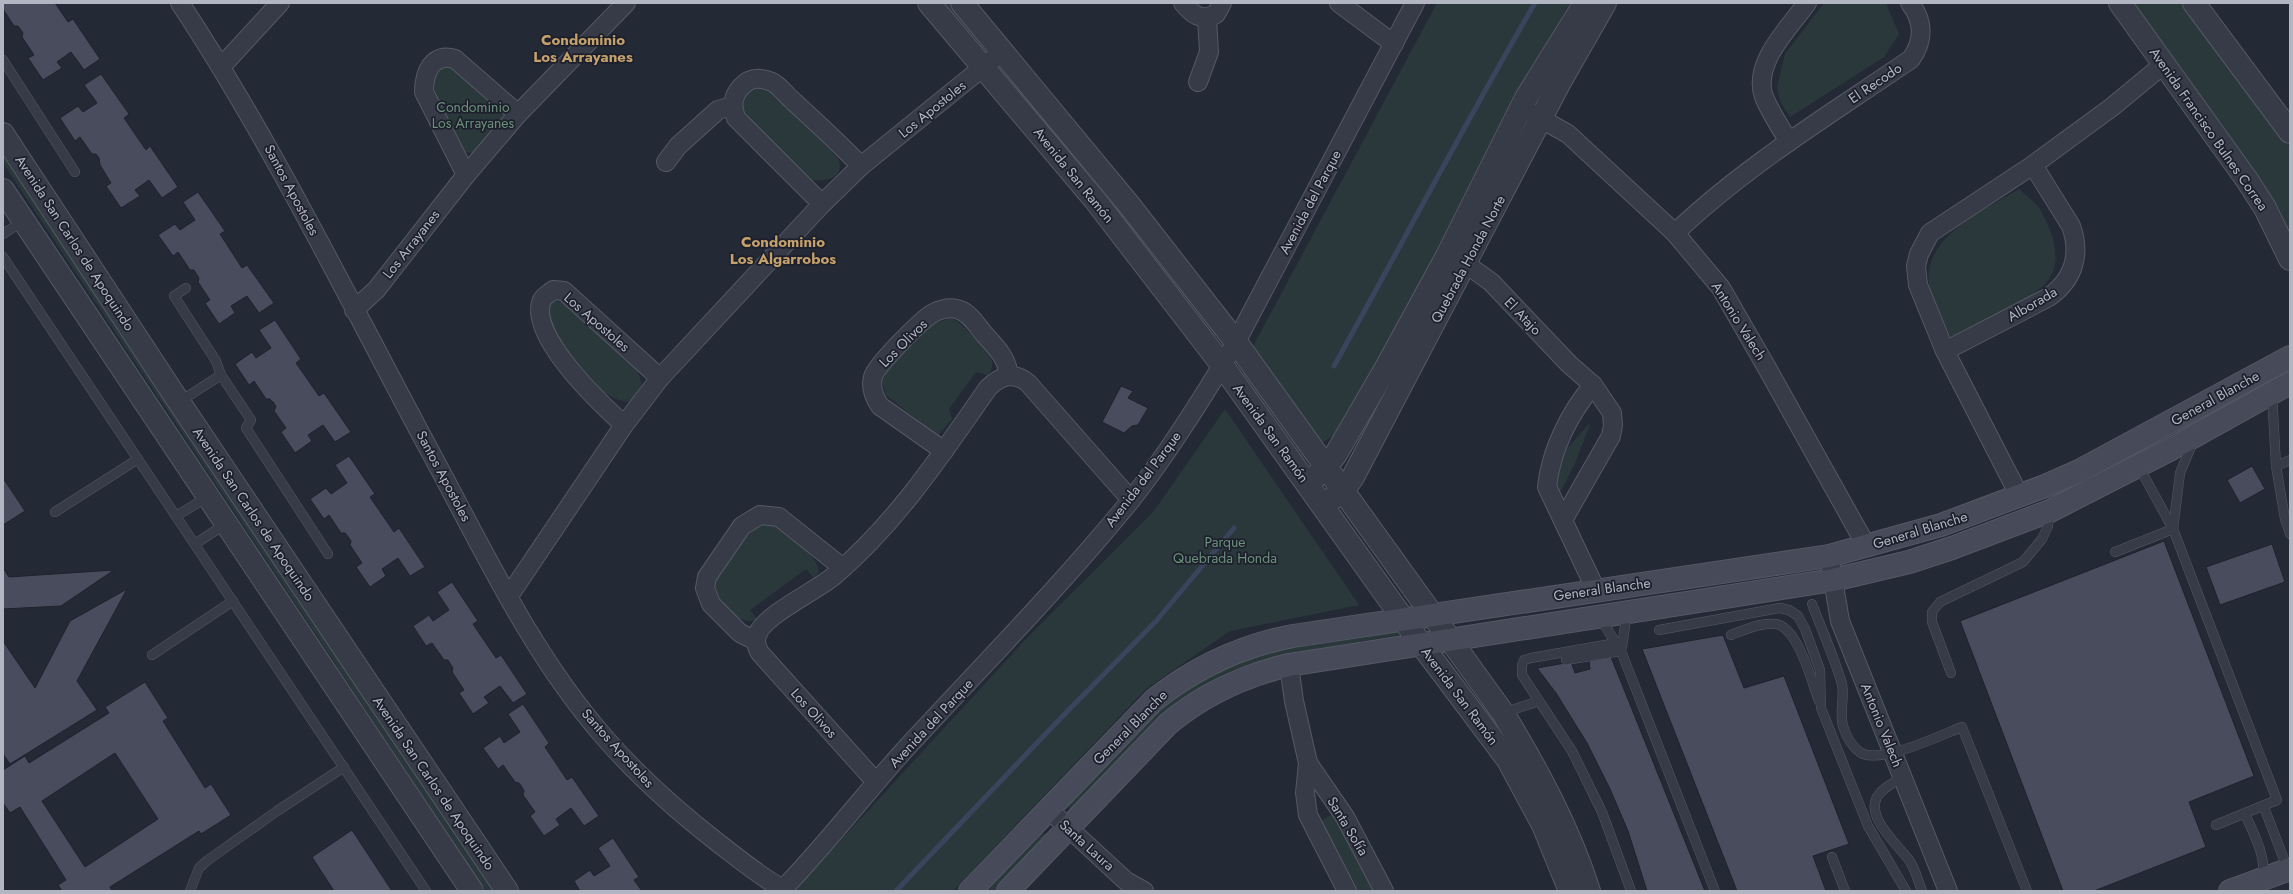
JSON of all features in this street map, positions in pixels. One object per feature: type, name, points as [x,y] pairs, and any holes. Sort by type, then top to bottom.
[{"type":"main road","name":"General Blanche","points":[[970,891],[1154,700],[1190,674],[1229,654],[1271,640],[1431,614],[1829,556],[1867,547],[1942,525],[2020,497],[2079,471],[2290,357]]},
{"type":"main road","name":"General Blanche","points":[[1008,891],[1155,737],[1183,712],[1219,689],[1242,679],[1289,665],[1599,616],[1627,612],[1778,599],[1833,580],[1909,562],[1952,548],[2050,511],[2199,434],[2281,388]]},
{"type":"main road","points":[[2138,465],[2145,451],[2181,429],[2193,410]]},
{"type":"main road","points":[[2050,511],[2063,492],[2099,472],[2108,456]]},
{"type":"main road","points":[[2230,891],[2268,885],[2285,878],[2289,869]]},
{"type":"street","name":"Santos Apostoles","points":[[180,3],[221,67],[296,196],[354,310],[509,596],[546,658],[604,737],[646,781],[684,816],[766,880],[782,890]]},
{"type":"street","points":[[221,67],[280,3]]},
{"type":"street","name":"Los Arrayanes","points":[[354,310],[376,290],[466,175],[518,114],[625,3]]},
{"type":"street","name":"Avenida San Ramón","points":[[929,3],[1095,200],[1222,365],[1421,644],[1508,760],[1543,825],[1570,891]]},
{"type":"street","name":"Avenida San Ramón","points":[[962,3],[1130,206],[1236,342],[1325,468],[1503,713],[1522,745],[1557,812],[1589,891]]},
{"type":"street","points":[[1183,3],[1195,16],[1207,18],[1216,14],[1222,3]]},
{"type":"street","points":[[1339,3],[1394,44]]},
{"type":"street","name":"Avenida del Parque","points":[[782,890],[876,782],[1008,641],[1131,500],[1236,342],[1415,3]]},
{"type":"street","name":"Quebrada Honda Norte","points":[[1323,506],[1343,491],[1456,260],[1522,108],[1585,3]]},
{"type":"street","name":"Quebrada Honda Norte","points":[[1307,484],[1325,468],[1387,366],[1456,260],[1542,119],[1582,42],[1605,3]]},
{"type":"street","points":[[1789,142],[1764,98],[1760,81],[1761,73],[1767,58],[1807,3]]},
{"type":"street","name":"El Recodo","points":[[1675,233],[1699,210],[1789,142],[1911,59],[1918,46],[1921,32],[1918,14],[1910,3]]},
{"type":"street","name":"Avenida Francisco Bulnes Correa","points":[[2120,3],[2248,180],[2265,208],[2290,258]]},
{"type":"street","points":[[2194,3],[2290,132]]},
{"type":"street","points":[[1198,82],[1209,52],[1207,18]]},
{"type":"street","name":"Los Apostoles","points":[[509,596],[624,425],[660,378],[822,204],[861,166],[1003,52]]},
{"type":"street","points":[[466,175],[424,92],[424,82],[429,69],[436,60],[446,56],[455,59],[518,114]]},
{"type":"street","points":[[2020,497],[1945,351],[1918,285],[1916,266],[1923,243],[1930,233],[2033,165],[2112,107],[2164,64]]},
{"type":"street","points":[[822,204],[736,118],[732,106],[734,96],[750,80],[759,79],[773,82],[830,134],[861,166]]},
{"type":"street","points":[[666,162],[678,146],[718,110],[732,106]]},
{"type":"street","name":"Antonio Valech","points":[[1522,108],[1568,134],[1675,233],[1721,288],[1867,547]]},
{"type":"street","name":"Avenida San Carlos de Apoquindo","points":[[3,134],[179,402],[507,891]]},
{"type":"street","name":"Alborada","points":[[1945,351],[2050,297],[2070,276],[2076,256],[2074,236],[2071,226],[2033,165]]},
{"type":"street","name":"Avenida San Carlos de Apoquindo","points":[[3,190],[472,891]]},
{"type":"street","name":"El Atajo","points":[[1456,260],[1491,282],[1569,364],[1593,385],[1612,413],[1613,425],[1611,436],[1563,520]]},
{"type":"street","name":"Los Apostoles","points":[[624,425],[590,394],[564,362],[542,327],[540,312],[542,300],[553,290],[564,291],[660,378]]},
{"type":"street","name":"Los Olivos","points":[[944,451],[880,406],[874,396],[872,384],[878,367],[930,315],[944,309],[956,308],[967,314],[1002,354],[1008,365],[1009,376]]},
{"type":"street","points":[[843,568],[779,517],[760,515],[742,526],[707,577],[705,588],[711,604],[740,633],[756,641],[758,632],[766,623],[843,568],[896,513],[944,451],[988,388],[997,380],[1009,376],[1020,377],[1028,382],[1131,500]]},
{"type":"street","points":[[1593,385],[1581,399],[1556,446],[1549,469],[1547,487],[1552,501],[1563,520],[1596,590]]},
{"type":"street","name":"Antonio Valech","points":[[1829,556],[1840,621],[1948,891]]},
{"type":"street","name":"Los Olivos","points":[[756,641],[760,653],[876,782]]},
{"type":"street","name":"Santa Sofía","points":[[1289,665],[1294,701],[1308,763],[1305,793],[1308,815],[1347,891]]},
{"type":"street","name":"Santa Sofía","points":[[1308,763],[1344,816],[1370,862],[1384,891]]},
{"type":"street","name":"Santa Laura","points":[[1048,809],[1128,886],[1144,891]]},
{"type":"lane","points":[[3,60],[75,172]]},
{"type":"lane","points":[[3,234],[23,221]]},
{"type":"lane","points":[[3,257],[426,891]]},
{"type":"lane","points":[[186,288],[174,296],[216,361],[221,375],[251,420],[246,428],[328,554]]},
{"type":"lane","points":[[179,402],[221,375]]},
{"type":"lane","points":[[2281,388],[2276,466],[2285,519],[2290,534]]},
{"type":"lane","points":[[2173,529],[2180,473],[2189,448],[2199,434]]},
{"type":"lane","points":[[55,512],[138,459]]},
{"type":"lane","points":[[2276,466],[2290,460]]},
{"type":"lane","points":[[2138,465],[2173,529],[2278,800],[2264,807],[2216,825]]},
{"type":"lane","points":[[176,516],[209,496]]},
{"type":"lane","points":[[1951,673],[1932,622],[1932,612],[1940,602],[2023,562],[2042,539],[2048,526],[2050,511]]},
{"type":"lane","points":[[195,544],[227,523]]},
{"type":"lane","points":[[2115,552],[2173,529]]},
{"type":"lane","points":[[1659,630],[1745,614],[1778,599],[1789,610],[1798,616],[1805,628],[1820,670],[1821,708]]},
{"type":"lane","points":[[152,655],[233,601]]},
{"type":"lane","points":[[1812,604],[1842,685],[1840,707],[1842,724],[1846,736],[1862,753],[1874,756],[1892,753],[1962,727],[2027,891]]},
{"type":"lane","points":[[1620,646],[1627,612]]},
{"type":"lane","points":[[1745,614],[1749,628]]},
{"type":"lane","points":[[1599,616],[1620,646],[1715,891]]},
{"type":"lane","points":[[1731,635],[1749,628],[1777,624],[1792,634],[1868,826],[1906,891]]},
{"type":"lane","points":[[1566,660],[1620,646]]},
{"type":"lane","points":[[1620,646],[1524,660],[1522,665],[1522,675],[1572,751],[1599,805],[1632,891]]},
{"type":"lane","points":[[1503,713],[1539,701]]},
{"type":"lane","points":[[1835,740],[1846,736]]},
{"type":"lane","points":[[190,891],[199,868],[208,860],[276,812],[344,768]]},
{"type":"lane","points":[[1902,777],[1880,793],[1875,800],[1876,812],[1888,837],[1910,861],[1922,891]]},
{"type":"lane","points":[[2264,807],[2289,869]]},
{"type":"lane","points":[[2245,814],[2262,854],[2268,885]]},
{"type":"lane","points":[[1877,842],[1888,837]]},
{"type":"lane","points":[[1832,857],[1845,891]]},
{"type":"lane","points":[[1896,875],[1897,891]]},
{"type":"green space","points":[[940,3],[952,3],[990,49],[987,52],[983,51]]},
{"type":"green space","points":[[1437,3],[1570,3],[1538,58],[1447,237],[1342,430],[1320,444],[1249,354]]},
{"type":"green space","points":[[1824,3],[1886,3],[1899,34],[1884,57],[1790,117],[1780,101],[1777,87],[1785,54]]},
{"type":"green space","points":[[2132,3],[2183,3],[2225,56],[2290,147],[2290,236],[2280,210]]},
{"type":"green space","points":[[1002,63],[1217,331],[1217,336],[1211,336],[1000,70],[999,65]]},
{"type":"green space","name":"Condominio Los Arrayanes","points":[[450,65],[504,112],[503,119],[476,151],[470,153],[465,152],[440,105],[436,94],[434,78],[436,73],[442,68]]},
{"type":"green space","points":[[758,86],[768,86],[838,158],[840,164],[839,170],[834,177],[824,180],[812,180],[740,112],[742,99],[744,96]]},
{"type":"green space","points":[[3,148],[497,891],[486,891],[3,163]]},
{"type":"green space","points":[[2019,189],[2039,208],[2052,236],[2056,257],[2051,276],[2044,285],[2024,301],[1953,342],[1930,291],[1929,268],[1935,253],[1945,239],[1958,227],[1973,216]]},
{"type":"green space","points":[[552,301],[563,302],[636,369],[641,379],[641,387],[630,402],[617,399],[604,392],[578,367],[557,337],[550,323],[545,310]]},
{"type":"green space","points":[[951,318],[961,325],[981,344],[990,357],[992,365],[988,375],[976,372],[949,409],[952,419],[938,436],[886,395],[882,382],[888,369],[933,324]]},
{"type":"green space","points":[[1245,371],[1307,460],[1304,462],[1241,374]]},
{"type":"green space","name":"Parque Quebrada Honda","points":[[1225,409],[1359,605],[1230,631],[1146,689],[953,891],[794,891],[1026,639],[1154,511]]},
{"type":"green space","points":[[1591,422],[1576,461],[1558,497],[1553,488],[1562,454]]},
{"type":"green space","points":[[764,524],[778,527],[793,538],[814,559],[819,571],[814,578],[806,569],[750,610],[757,619],[750,621],[743,620],[735,616],[723,604],[715,588],[715,581],[722,567],[736,548],[751,532]]},
{"type":"green space","points":[[1395,628],[1401,632],[1398,635],[1304,651],[1260,661],[1223,674],[1164,713],[1074,807],[1070,809],[1067,807],[1067,804],[1169,701],[1198,679],[1256,653]]},
{"type":"green space","points":[[1333,814],[1377,891],[1358,891],[1321,820]]},
{"type":"green space","points":[[1041,831],[1046,835],[1045,839],[995,891],[985,891]]},
{"type":"building","points":[[3,3],[55,3],[68,22],[73,19],[100,59],[84,70],[71,52],[57,62],[62,68],[43,80],[28,58],[34,55],[22,37],[23,33],[18,26],[14,26],[3,9]]},
{"type":"building","points":[[101,74],[129,114],[124,118],[146,150],[150,146],[178,187],[162,198],[149,180],[135,190],[140,196],[121,208],[106,186],[111,183],[100,165],[99,158],[96,154],[92,154],[80,137],[75,141],[60,118],[78,106],[83,112],[97,103],[84,85]]},
{"type":"building","points":[[198,192],[225,231],[220,234],[242,268],[247,265],[274,303],[259,313],[247,296],[231,306],[235,313],[219,324],[205,303],[210,300],[198,282],[199,278],[194,270],[190,270],[178,252],[173,256],[158,235],[175,224],[180,230],[195,220],[183,202]]},
{"type":"building","points":[[275,320],[301,359],[296,363],[319,396],[324,393],[351,432],[335,442],[323,425],[308,435],[312,441],[295,453],[281,432],[286,428],[274,411],[276,407],[274,403],[270,399],[266,399],[254,381],[249,385],[235,364],[252,352],[256,358],[271,348],[259,330]]},
{"type":"building","points":[[1121,386],[1133,391],[1128,398],[1148,408],[1138,425],[1132,426],[1124,433],[1102,422]]},
{"type":"building","points":[[349,456],[375,494],[370,497],[394,532],[399,528],[425,567],[410,576],[398,558],[382,569],[386,576],[370,587],[356,567],[362,563],[350,545],[351,541],[349,538],[345,533],[341,533],[329,515],[324,519],[310,499],[326,488],[331,494],[347,483],[335,465]]},
{"type":"building","points":[[2252,466],[2265,489],[2240,503],[2227,480]]},
{"type":"building","points":[[3,478],[25,511],[3,525]]},
{"type":"building","points":[[2164,541],[2254,776],[2189,802],[2206,847],[2094,891],[2063,891],[1960,621]]},
{"type":"building","points":[[2272,544],[2285,582],[2220,605],[2206,567]]},
{"type":"building","points":[[3,568],[9,577],[114,570],[61,606],[3,609]]},
{"type":"building","points":[[452,582],[478,621],[473,624],[496,658],[501,655],[527,694],[513,703],[500,686],[484,697],[489,703],[473,714],[459,693],[464,690],[452,672],[453,668],[448,660],[444,660],[432,643],[426,646],[413,626],[429,615],[433,621],[449,610],[437,592]]},
{"type":"building","points":[[127,589],[77,681],[97,710],[10,764],[3,754],[3,641],[35,688],[70,621]]},
{"type":"building","points":[[1723,635],[1744,688],[1784,676],[1849,844],[1813,856],[1826,891],[1737,891],[1642,649]]},
{"type":"building","points":[[1611,657],[1705,891],[1647,891],[1628,831],[1610,789],[1587,743],[1556,693],[1537,668],[1571,662],[1575,673],[1590,669],[1589,661]]},
{"type":"building","points":[[145,682],[168,718],[163,721],[205,788],[211,784],[231,815],[201,834],[199,831],[110,887],[112,891],[62,891],[58,885],[66,880],[20,807],[10,813],[3,803],[3,770],[25,756],[29,763],[109,713],[105,707]],"holes":[[[115,753],[158,819],[85,867],[42,801]]]},
{"type":"building","points":[[523,704],[549,743],[545,747],[567,780],[572,777],[599,816],[584,826],[571,808],[556,819],[560,825],[544,836],[530,816],[535,812],[523,795],[524,791],[522,787],[519,783],[515,782],[503,765],[498,769],[483,748],[500,736],[504,743],[520,732],[508,714]]},
{"type":"building","points":[[352,830],[392,891],[334,891],[312,857]]},
{"type":"building","points":[[613,838],[639,877],[634,880],[642,891],[580,891],[574,881],[590,870],[594,876],[610,866],[598,848]]},
{"type":"waterway","points":[[1334,366],[1483,93],[1535,3]]},
{"type":"waterway","points":[[896,891],[1054,725],[1157,620],[1234,528]]},
{"type":"district","name":"Condominio Los Arrayanes","points":[[583,48]]},
{"type":"district","name":"Condominio Los Algarrobos","points":[[783,250]]}]
